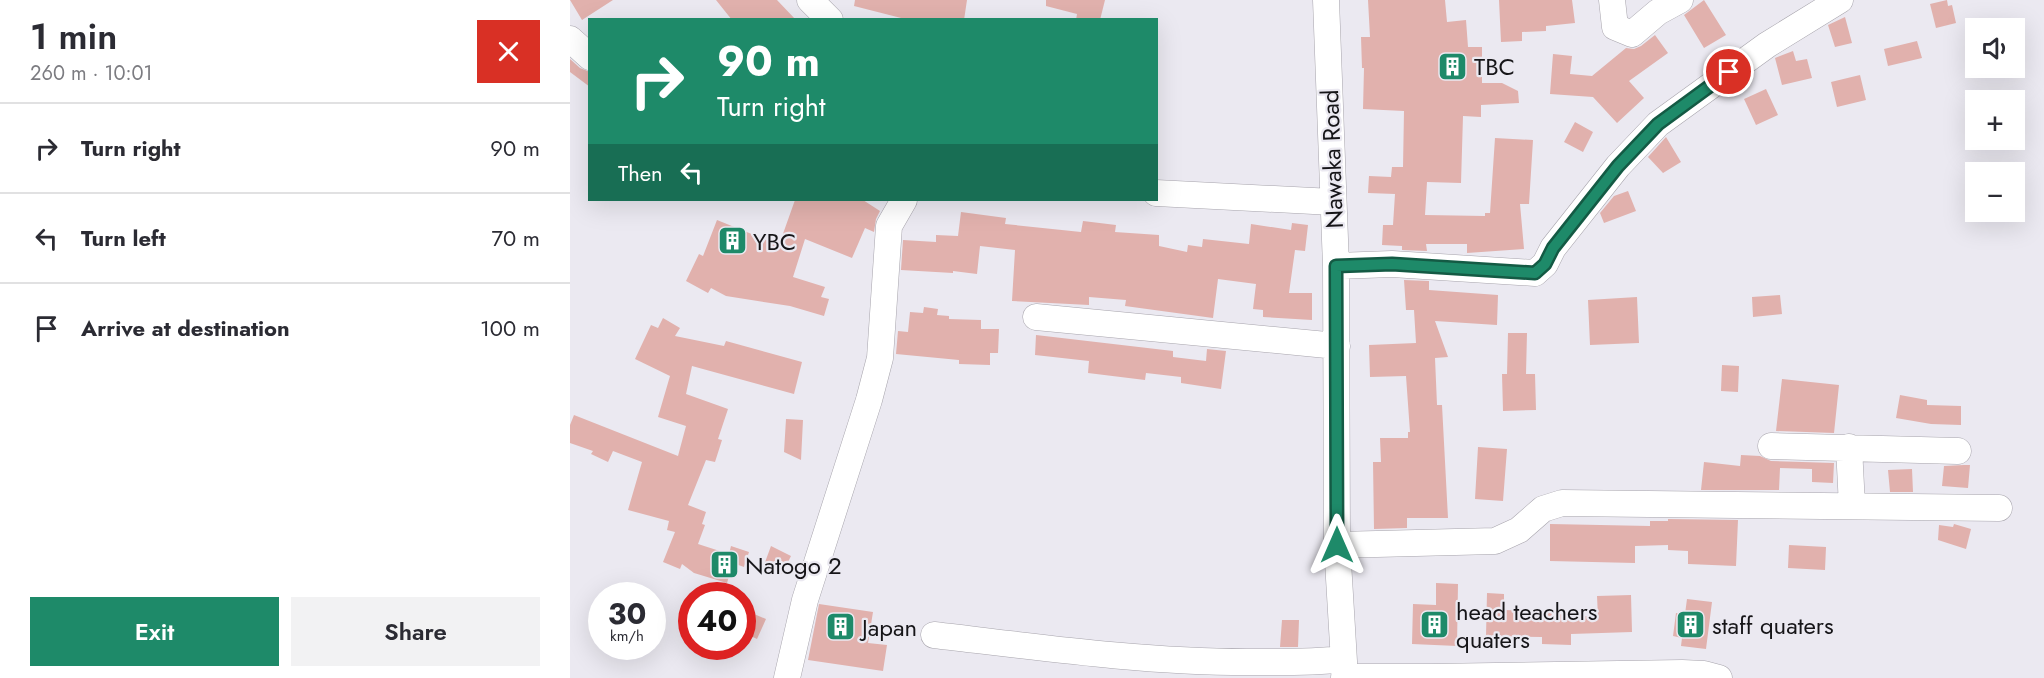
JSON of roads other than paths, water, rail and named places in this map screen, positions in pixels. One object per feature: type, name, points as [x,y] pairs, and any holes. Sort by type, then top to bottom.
[{"type":"street","points":[[810,0],[828,18]]},
{"type":"street","name":"Nawaka Road","points":[[1326,0],[1336,266],[1337,545],[1344,671]]},
{"type":"street","points":[[1612,0],[1615,27],[1632,34],[1658,12],[1680,0]]},
{"type":"street","points":[[1336,266],[1392,264],[1535,273],[1545,264],[1553,248],[1618,166],[1658,124],[1767,45],[1840,0]]},
{"type":"street","points":[[570,39],[588,55]]},
{"type":"street","points":[[1158,193],[1333,202]]},
{"type":"street","points":[[787,678],[805,600],[869,400],[880,358],[889,226],[903,201]]},
{"type":"street","points":[[1036,318],[1337,346]]},
{"type":"street","points":[[1771,446],[1958,451]]},
{"type":"street","points":[[1850,447],[1852,506]]},
{"type":"street","points":[[1337,545],[1495,541],[1519,530],[1543,509],[1562,503],[1999,508]]},
{"type":"street","points":[[934,635],[1137,658],[1316,662],[1344,671],[1682,673],[1704,674],[1719,678]]},
{"type":"place","name":"TBC","points":[[1453,66]]},
{"type":"place","name":"YBC","points":[[732,241]]},
{"type":"place","name":"Natogo 2","points":[[724,565]]},
{"type":"place","name":"head teachers quaters","points":[[1435,625]]},
{"type":"place","name":"staff quaters","points":[[1691,625]]},
{"type":"place","name":"Japan","points":[[841,627]]}]
